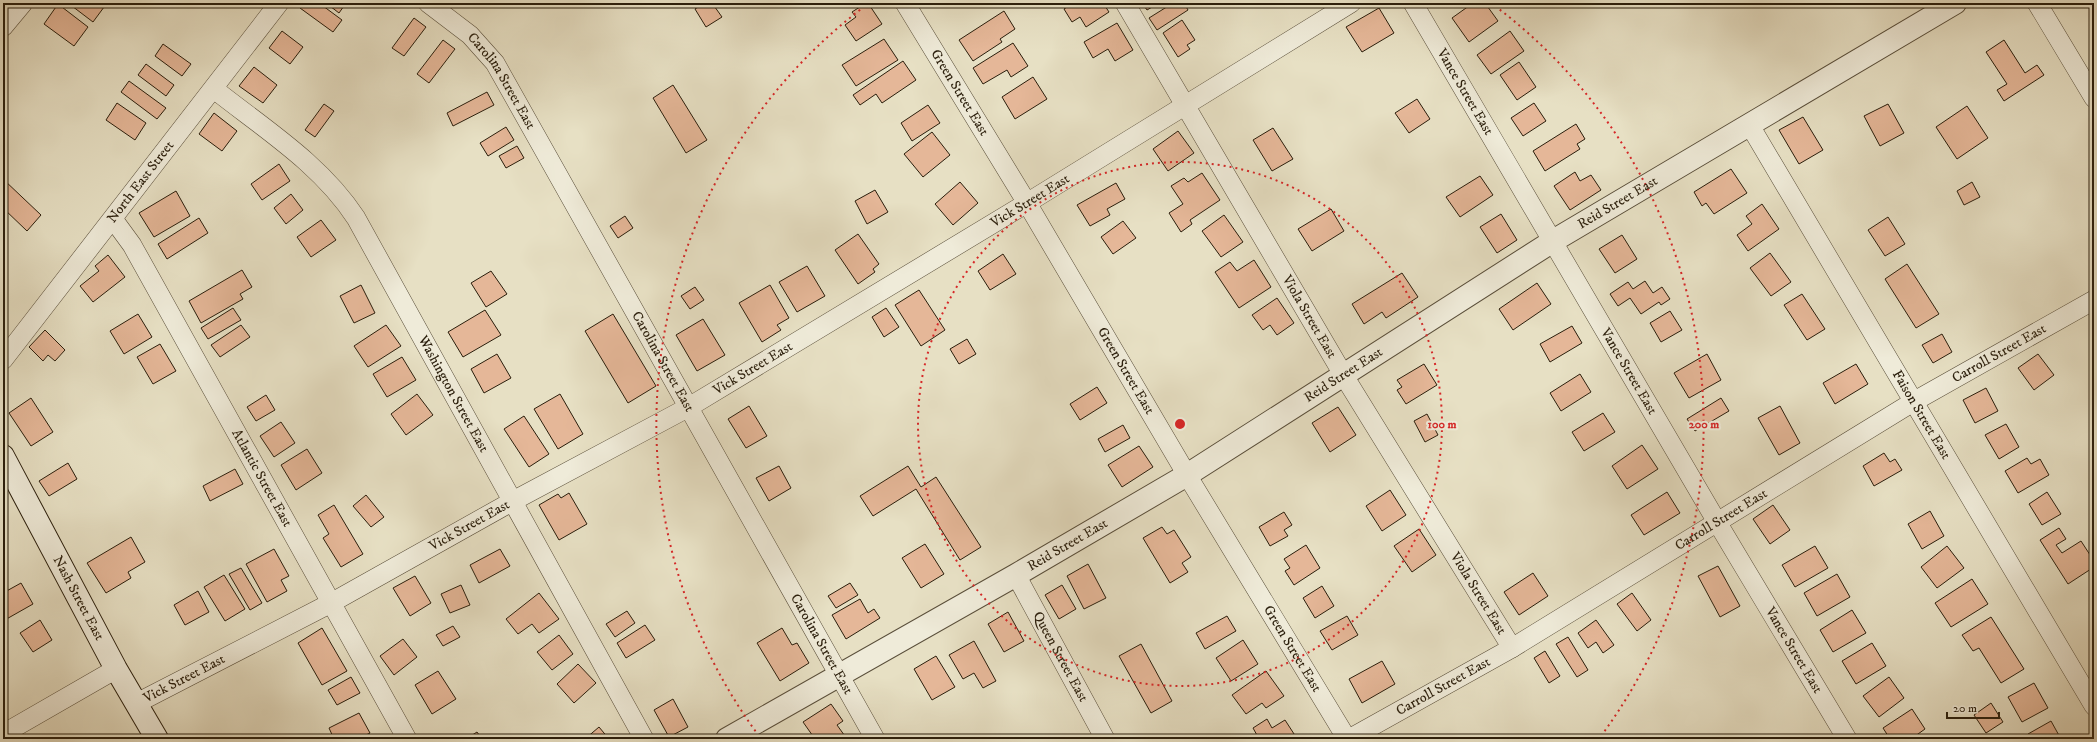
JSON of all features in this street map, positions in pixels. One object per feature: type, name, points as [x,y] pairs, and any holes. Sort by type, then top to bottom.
[{"type":"street","points":[[3,27],[23,3]]},
{"type":"street","name":"North East Street","points":[[3,360],[114,219],[279,3]]},
{"type":"street","name":"Carolina Street East","points":[[428,3],[470,35],[495,63],[875,739]]},
{"type":"street","name":"Green Street East","points":[[905,3],[1027,203],[1186,475],[1348,739]]},
{"type":"street","name":"Viola Street East","points":[[1125,3],[1184,106],[1344,376],[1512,648]]},
{"type":"street","name":"Vick Street East","points":[[137,704],[331,603],[513,501],[689,407],[1027,203],[1351,3]]},
{"type":"street","name":"Vance Street East","points":[[1413,3],[1717,522],[1847,739]]},
{"type":"street","name":"Reid Street East","points":[[727,739],[1016,575],[1186,475],[1344,376],[1553,241],[1955,3]]},
{"type":"street","points":[[2037,3],[2094,98]]},
{"type":"street","name":"Washington Street East","points":[[214,89],[299,155],[345,202],[440,366],[644,739]]},
{"type":"street","name":"Faison Street East","points":[[1749,124],[2094,706]]},
{"type":"street","name":"Atlantic Street East","points":[[114,219],[132,244],[407,739]]},
{"type":"street","name":"Carroll Street East","points":[[1348,739],[1512,648],[1913,402],[2094,300]]},
{"type":"street","name":"Nash Street East","points":[[3,456],[116,669],[157,739]]},
{"type":"street","name":"Queen Street East","points":[[1016,575],[1105,739]]},
{"type":"street","points":[[3,734],[116,669]]},
{"type":"building","points":[[68,3],[107,3],[93,22]]},
{"type":"building","points":[[304,3],[319,3],[342,20],[333,32],[300,8]]},
{"type":"building","points":[[326,3],[346,3],[339,13]]},
{"type":"building","points":[[704,3],[712,3],[722,17],[706,27],[695,9]]},
{"type":"building","points":[[868,3],[882,24],[856,41],[845,25],[856,17],[852,12]]},
{"type":"building","points":[[1073,3],[1103,3],[1109,12],[1086,27],[1080,17],[1072,22],[1064,9]]},
{"type":"building","points":[[1142,3],[1159,3],[1147,10]]},
{"type":"building","points":[[1173,3],[1184,3],[1188,10],[1157,30],[1149,18]]},
{"type":"building","points":[[1473,3],[1485,3],[1498,21],[1469,42],[1452,18]]},
{"type":"building","points":[[58,4],[88,27],[74,46],[44,24]]},
{"type":"building","points":[[1379,8],[1394,33],[1362,52],[1346,27]]},
{"type":"building","points":[[1004,11],[1015,29],[1000,39],[1002,42],[973,61],[959,40]]},
{"type":"building","points":[[414,18],[426,27],[404,56],[392,48]]},
{"type":"building","points":[[1182,20],[1195,40],[1187,45],[1190,49],[1178,57],[1163,33]]},
{"type":"building","points":[[1117,23],[1133,50],[1115,61],[1108,49],[1093,58],[1084,42]]},
{"type":"building","points":[[282,31],[303,47],[290,64],[269,48]]},
{"type":"building","points":[[1510,31],[1524,51],[1491,74],[1477,55]]},
{"type":"building","points":[[884,39],[898,60],[856,86],[842,65]]},
{"type":"building","points":[[443,40],[455,49],[429,83],[417,74]]},
{"type":"building","points":[[2004,40],[2025,73],[2037,65],[2044,75],[2004,101],[1997,90],[2007,84],[1986,52]]},
{"type":"building","points":[[1013,43],[1028,66],[1011,77],[1007,70],[983,84],[973,68]]},
{"type":"building","points":[[163,44],[191,64],[182,76],[155,56]]},
{"type":"building","points":[[903,61],[916,80],[882,103],[876,94],[860,105],[853,95]]},
{"type":"building","points":[[1519,62],[1536,87],[1517,100],[1500,75]]},
{"type":"building","points":[[146,64],[174,85],[166,96],[138,75]]},
{"type":"building","points":[[254,67],[277,85],[263,103],[239,86]]},
{"type":"building","points":[[1033,77],[1047,99],[1015,119],[1002,97]]},
{"type":"building","points":[[129,81],[166,108],[157,119],[121,92]]},
{"type":"building","points":[[673,85],[707,140],[686,153],[653,98]]},
{"type":"building","points":[[487,92],[494,105],[453,126],[447,113]]},
{"type":"building","points":[[1417,99],[1430,119],[1409,133],[1395,113]]},
{"type":"building","points":[[117,103],[146,123],[135,140],[106,120]]},
{"type":"building","points":[[1534,103],[1546,121],[1523,136],[1511,118]]},
{"type":"building","points":[[324,104],[334,111],[315,137],[305,130]]},
{"type":"building","points":[[1888,104],[1904,133],[1880,146],[1864,116]]},
{"type":"building","points":[[928,105],[940,123],[912,141],[901,123]]},
{"type":"building","points":[[1967,106],[1988,138],[1957,159],[1936,127]]},
{"type":"building","points":[[214,113],[237,131],[222,151],[199,134]]},
{"type":"building","points":[[1803,117],[1823,150],[1799,164],[1779,130]]},
{"type":"building","points":[[1576,124],[1585,139],[1577,144],[1580,149],[1545,171],[1533,151]]},
{"type":"building","points":[[506,127],[514,140],[488,156],[480,143]]},
{"type":"building","points":[[1273,128],[1293,159],[1272,171],[1253,140]]},
{"type":"building","points":[[1178,131],[1194,153],[1168,171],[1153,149]]},
{"type":"building","points":[[932,132],[950,155],[923,177],[904,154]]},
{"type":"building","points":[[517,146],[524,158],[506,168],[499,156]]},
{"type":"building","points":[[279,164],[290,181],[262,200],[251,184]]},
{"type":"building","points":[[1731,169],[1747,193],[1714,214],[1706,203],[1702,206],[1694,192]]},
{"type":"building","points":[[1575,172],[1580,181],[1591,175],[1601,190],[1570,210],[1554,186]]},
{"type":"building","points":[[1202,173],[1220,200],[1190,220],[1192,224],[1181,232],[1169,213],[1183,204],[1171,186],[1184,178],[1188,182]]},
{"type":"building","points":[[1480,176],[1493,195],[1460,217],[1446,197]]},
{"type":"building","points":[[3,179],[41,215],[27,231],[3,208]]},
{"type":"building","points":[[960,182],[978,203],[953,225],[935,204]]},
{"type":"building","points":[[1972,182],[1980,197],[1964,205],[1957,191]]},
{"type":"building","points":[[1116,183],[1125,199],[1107,209],[1110,215],[1090,226],[1077,205]]},
{"type":"building","points":[[875,190],[888,212],[867,224],[855,201]]},
{"type":"building","points":[[176,191],[190,216],[154,237],[139,213]]},
{"type":"building","points":[[291,194],[303,210],[286,224],[274,208]]},
{"type":"building","points":[[1762,204],[1779,229],[1748,251],[1737,235],[1752,224],[1746,216]]},
{"type":"building","points":[[1331,209],[1344,231],[1312,251],[1298,229]]},
{"type":"building","points":[[1501,214],[1517,240],[1497,253],[1480,227]]},
{"type":"building","points":[[1224,215],[1243,242],[1221,257],[1202,231]]},
{"type":"building","points":[[625,216],[633,228],[618,238],[610,226]]},
{"type":"building","points":[[1888,217],[1905,244],[1885,256],[1868,230]]},
{"type":"building","points":[[199,218],[208,233],[167,259],[158,244]]},
{"type":"building","points":[[321,220],[336,240],[311,257],[297,237]]},
{"type":"building","points":[[1123,221],[1136,238],[1113,254],[1101,237]]},
{"type":"building","points":[[858,234],[879,264],[873,269],[875,272],[858,284],[835,250]]},
{"type":"building","points":[[1622,235],[1637,259],[1615,273],[1599,249]]},
{"type":"building","points":[[1770,253],[1791,282],[1771,296],[1750,268]]},
{"type":"building","points":[[1003,254],[1016,274],[990,290],[978,271]]},
{"type":"building","points":[[108,255],[125,277],[93,302],[80,286],[99,271],[95,266]]},
{"type":"building","points":[[1254,260],[1271,287],[1239,308],[1215,272],[1230,262],[1237,271]]},
{"type":"building","points":[[1907,264],[1939,314],[1916,328],[1885,279]]},
{"type":"building","points":[[807,266],[825,296],[797,312],[779,282]]},
{"type":"building","points":[[242,270],[252,287],[240,294],[243,299],[201,323],[189,301]]},
{"type":"building","points":[[491,271],[507,294],[486,307],[471,283]]},
{"type":"building","points":[[1402,273],[1418,297],[1386,318],[1382,312],[1364,324],[1352,304]]},
{"type":"building","points":[[1645,281],[1653,293],[1662,287],[1670,299],[1661,305],[1659,302],[1641,314],[1630,298],[1618,306],[1610,294],[1628,282],[1633,289]]},
{"type":"building","points":[[1537,283],[1551,304],[1513,330],[1499,309]]},
{"type":"building","points":[[361,285],[375,313],[354,323],[340,296]]},
{"type":"building","points":[[770,285],[789,318],[777,325],[781,330],[762,342],[739,303]]},
{"type":"building","points":[[695,287],[704,300],[690,309],[681,296]]},
{"type":"building","points":[[919,290],[945,330],[921,346],[895,305]]},
{"type":"building","points":[[1802,294],[1825,329],[1807,340],[1784,305]]},
{"type":"building","points":[[1277,298],[1294,323],[1277,335],[1270,325],[1263,330],[1252,315]]},
{"type":"building","points":[[233,308],[241,320],[208,339],[201,328]]},
{"type":"building","points":[[886,308],[899,327],[884,337],[872,317]]},
{"type":"building","points":[[485,310],[501,335],[463,357],[448,332]]},
{"type":"building","points":[[1670,311],[1682,330],[1661,342],[1650,323]]},
{"type":"building","points":[[138,314],[152,337],[124,354],[110,331]]},
{"type":"building","points":[[613,314],[656,386],[628,403],[585,331]]},
{"type":"building","points":[[703,319],[725,355],[697,371],[676,335]]},
{"type":"building","points":[[241,325],[250,337],[220,357],[211,345]]},
{"type":"building","points":[[386,325],[401,346],[368,367],[354,346]]},
{"type":"building","points":[[1572,326],[1582,343],[1550,362],[1540,344]]},
{"type":"building","points":[[45,330],[65,350],[55,361],[48,355],[43,361],[29,347]]},
{"type":"building","points":[[1942,334],[1952,352],[1933,363],[1922,345]]},
{"type":"building","points":[[967,339],[976,354],[959,364],[950,349]]},
{"type":"building","points":[[160,344],[176,371],[153,384],[137,357]]},
{"type":"building","points":[[497,354],[511,378],[484,393],[471,369]]},
{"type":"building","points":[[1707,354],[1721,380],[1689,398],[1674,373]]},
{"type":"building","points":[[2038,354],[2054,375],[2034,390],[2018,368]]},
{"type":"building","points":[[402,357],[416,380],[387,397],[373,374]]},
{"type":"building","points":[[1424,364],[1437,385],[1406,404],[1397,390],[1402,387],[1397,380]]},
{"type":"building","points":[[1856,364],[1868,384],[1835,404],[1823,383]]},
{"type":"building","points":[[1580,374],[1591,392],[1561,411],[1550,393]]},
{"type":"building","points":[[1097,387],[1107,403],[1080,420],[1070,404]]},
{"type":"building","points":[[1986,388],[1998,411],[1975,423],[1963,400]]},
{"type":"building","points":[[417,394],[433,415],[406,435],[391,414]]},
{"type":"building","points":[[560,394],[583,434],[558,449],[534,409]]},
{"type":"building","points":[[266,395],[275,410],[256,421],[247,407]]},
{"type":"building","points":[[31,398],[53,432],[31,446],[9,413]]},
{"type":"building","points":[[1721,398],[1729,411],[1695,431],[1687,419]]},
{"type":"building","points":[[749,406],[767,436],[746,448],[728,419]]},
{"type":"building","points":[[1780,406],[1800,443],[1779,455],[1758,418]]},
{"type":"building","points":[[1338,407],[1356,435],[1330,452],[1312,423]]},
{"type":"building","points":[[1603,413],[1615,432],[1584,451],[1572,432]]},
{"type":"building","points":[[1427,414],[1438,435],[1425,442],[1414,421]]},
{"type":"building","points":[[524,416],[549,454],[529,467],[504,429]]},
{"type":"building","points":[[281,422],[295,443],[274,457],[260,436]]},
{"type":"building","points":[[2006,424],[2019,447],[1999,459],[1985,435]]},
{"type":"building","points":[[1123,425],[1130,438],[1105,452],[1098,439]]},
{"type":"building","points":[[1642,445],[1658,469],[1627,489],[1612,466]]},
{"type":"building","points":[[1139,446],[1153,467],[1122,487],[1108,465]]},
{"type":"building","points":[[307,449],[322,473],[296,490],[281,465]]},
{"type":"building","points":[[1884,453],[1890,462],[1895,459],[1902,470],[1874,486],[1863,466]]},
{"type":"building","points":[[2027,458],[2031,464],[2040,459],[2049,475],[2018,493],[2005,471]]},
{"type":"building","points":[[68,463],[77,479],[49,496],[39,481]]},
{"type":"building","points":[[779,466],[791,488],[769,501],[756,478]]},
{"type":"building","points":[[908,466],[921,487],[936,477],[981,547],[960,560],[916,489],[873,516],[860,496]]},
{"type":"building","points":[[235,469],[243,484],[210,501],[203,486]]},
{"type":"building","points":[[1390,490],[1406,515],[1382,531],[1366,506]]},
{"type":"building","points":[[1667,492],[1680,513],[1644,535],[1631,515]]},
{"type":"building","points":[[2047,492],[2061,514],[2042,525],[2029,504]]},
{"type":"building","points":[[569,493],[587,524],[559,540],[539,505],[558,494],[561,498]]},
{"type":"building","points":[[366,495],[384,517],[371,527],[353,506]]},
{"type":"building","points":[[334,505],[363,554],[341,567],[323,538],[329,534],[318,515]]},
{"type":"building","points":[[1773,505],[1790,530],[1770,544],[1753,519]]},
{"type":"building","points":[[1930,511],[1944,536],[1922,549],[1908,524]]},
{"type":"building","points":[[1284,512],[1292,525],[1284,530],[1288,536],[1270,546],[1259,527]]},
{"type":"building","points":[[1162,527],[1167,534],[1174,530],[1191,557],[1182,563],[1188,572],[1170,583],[1143,538]]},
{"type":"building","points":[[2059,528],[2066,539],[2056,545],[2062,553],[2081,541],[2094,561],[2094,567],[2068,584],[2040,540]]},
{"type":"building","points":[[1419,529],[1436,555],[1412,572],[1394,546]]},
{"type":"building","points":[[131,537],[145,562],[128,572],[131,578],[106,593],[87,563]]},
{"type":"building","points":[[925,544],[944,574],[921,588],[902,558]]},
{"type":"building","points":[[1306,545],[1320,568],[1294,585],[1285,571],[1290,568],[1284,559]]},
{"type":"building","points":[[1815,546],[1828,568],[1795,587],[1782,565]]},
{"type":"building","points":[[1947,546],[1964,568],[1937,588],[1921,567]]},
{"type":"building","points":[[274,549],[289,576],[281,580],[287,591],[267,602],[246,564]]},
{"type":"building","points":[[500,549],[510,566],[479,583],[470,565]]},
{"type":"building","points":[[1088,564],[1106,598],[1084,609],[1067,576]]},
{"type":"building","points":[[1718,566],[1740,606],[1720,617],[1698,576]]},
{"type":"building","points":[[241,568],[262,603],[250,610],[229,574]]},
{"type":"building","points":[[1533,573],[1548,596],[1519,615],[1504,592]]},
{"type":"building","points":[[1837,574],[1850,597],[1817,616],[1804,593]]},
{"type":"building","points":[[224,575],[245,609],[225,621],[204,587]]},
{"type":"building","points":[[415,576],[431,603],[410,616],[393,588]]},
{"type":"building","points":[[1972,579],[1988,604],[1951,627],[1935,603]]},
{"type":"building","points":[[21,583],[33,604],[3,621],[3,593]]},
{"type":"building","points":[[850,583],[858,595],[836,608],[828,596]]},
{"type":"building","points":[[461,585],[470,605],[450,613],[441,594]]},
{"type":"building","points":[[1062,585],[1076,609],[1059,619],[1045,595]]},
{"type":"building","points":[[1322,586],[1334,606],[1315,618],[1303,598]]},
{"type":"building","points":[[198,591],[209,612],[185,625],[174,605]]},
{"type":"building","points":[[539,593],[559,619],[539,633],[532,624],[518,634],[506,619]]},
{"type":"building","points":[[1632,593],[1651,620],[1637,631],[1617,604]]},
{"type":"building","points":[[860,599],[868,613],[874,609],[880,618],[846,639],[832,615]]},
{"type":"building","points":[[1852,610],[1866,633],[1833,652],[1820,630]]},
{"type":"building","points":[[627,611],[635,623],[615,637],[606,624]]},
{"type":"building","points":[[1008,612],[1024,641],[1004,652],[988,624]]},
{"type":"building","points":[[1227,616],[1236,631],[1205,649],[1196,633]]},
{"type":"building","points":[[1347,616],[1358,635],[1332,650],[1320,631]]},
{"type":"building","points":[[1991,617],[2024,669],[2001,683],[1979,648],[1973,651],[1962,635]]},
{"type":"building","points":[[40,620],[52,640],[33,652],[20,633]]},
{"type":"building","points":[[1596,620],[1614,645],[1603,653],[1596,642],[1588,648],[1578,633]]},
{"type":"building","points":[[645,625],[655,640],[626,658],[617,643]]},
{"type":"building","points":[[453,626],[460,637],[443,646],[436,635]]},
{"type":"building","points":[[322,628],[347,671],[322,685],[298,643]]},
{"type":"building","points":[[782,628],[792,645],[797,643],[809,663],[780,681],[757,643]]},
{"type":"building","points":[[559,635],[573,654],[552,670],[537,652]]},
{"type":"building","points":[[1568,637],[1588,670],[1577,677],[1556,644]]},
{"type":"building","points":[[403,639],[417,657],[394,675],[380,656]]},
{"type":"building","points":[[1243,640],[1258,664],[1231,681],[1216,658]]},
{"type":"building","points":[[974,641],[996,681],[983,688],[974,673],[963,679],[949,655]]},
{"type":"building","points":[[1872,643],[1886,666],[1856,684],[1842,661]]},
{"type":"building","points":[[1141,644],[1172,701],[1151,713],[1119,656]]},
{"type":"building","points":[[1545,651],[1560,676],[1549,683],[1534,658]]},
{"type":"building","points":[[936,656],[955,687],[932,700],[914,669]]},
{"type":"building","points":[[1382,661],[1395,684],[1362,703],[1349,679]]},
{"type":"building","points":[[578,664],[596,683],[574,703],[557,684]]},
{"type":"building","points":[[438,671],[456,699],[432,714],[415,685]]},
{"type":"building","points":[[1266,671],[1284,696],[1266,708],[1262,703],[1246,714],[1232,695]]},
{"type":"building","points":[[351,677],[360,693],[337,705],[328,690]]},
{"type":"building","points":[[1889,677],[1904,698],[1879,717],[1863,696]]},
{"type":"building","points":[[2034,683],[2048,708],[2022,722],[2008,697]]},
{"type":"building","points":[[673,699],[688,727],[669,737],[654,710]]},
{"type":"building","points":[[1991,703],[2003,722],[1986,733],[1974,715]]},
{"type":"building","points":[[831,704],[843,721],[837,725],[847,739],[815,739],[803,722]]},
{"type":"building","points":[[1912,709],[1925,729],[1911,739],[1890,739],[1883,728]]},
{"type":"building","points":[[359,713],[370,733],[358,739],[334,739],[329,728]]},
{"type":"building","points":[[1267,719],[1272,728],[1285,720],[1296,737],[1293,739],[1254,739],[1258,737],[1253,728]]},
{"type":"building","points":[[2051,721],[2061,739],[2031,739],[2028,734]]},
{"type":"building","points":[[599,727],[609,739],[585,739]]},
{"type":"building","points":[[477,732],[482,739],[466,739]]}]
